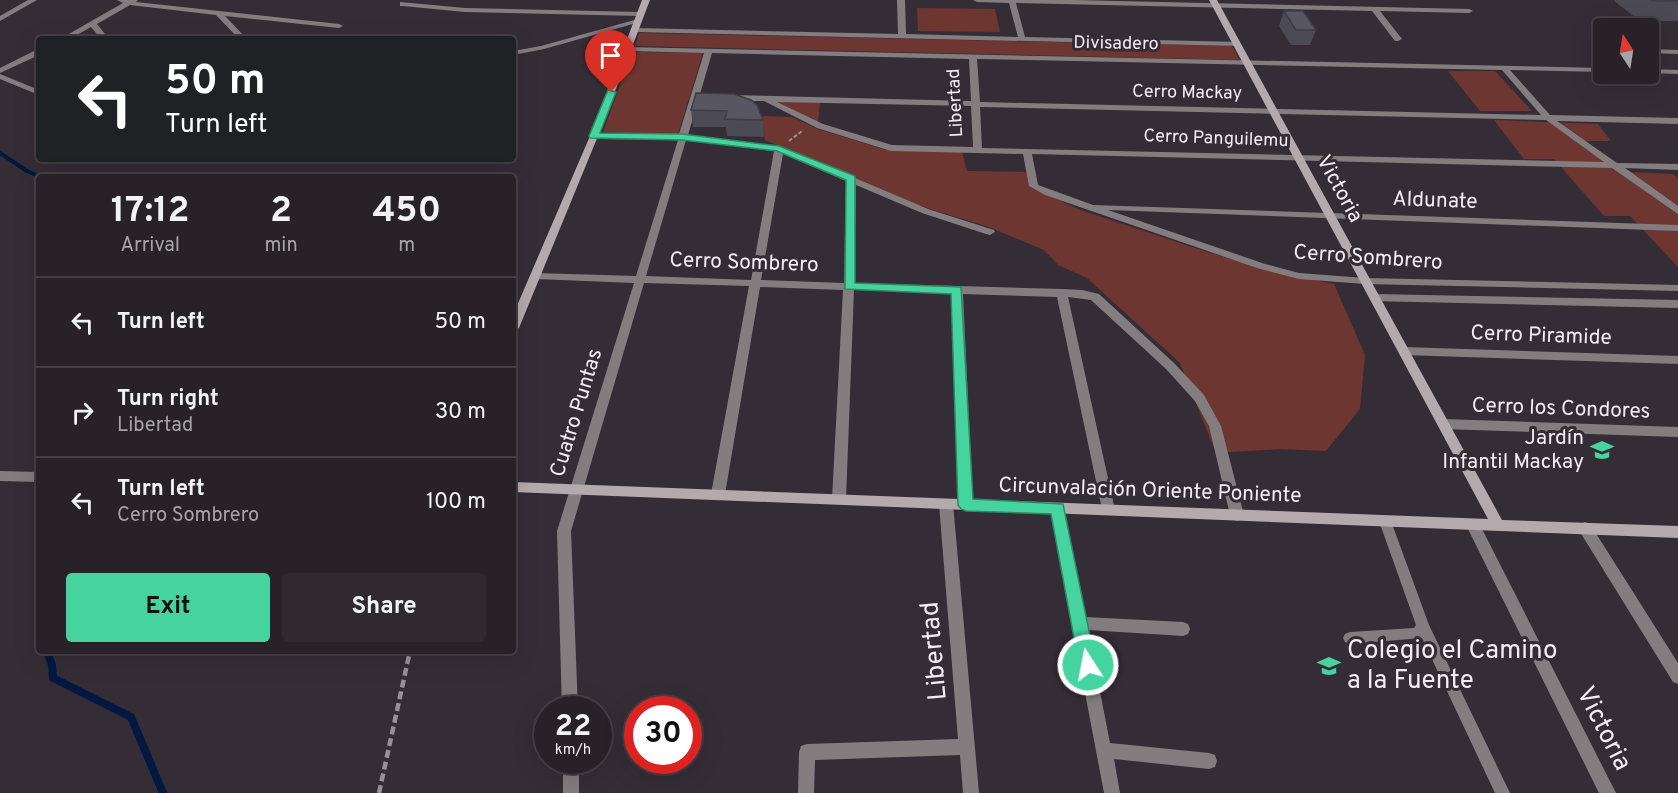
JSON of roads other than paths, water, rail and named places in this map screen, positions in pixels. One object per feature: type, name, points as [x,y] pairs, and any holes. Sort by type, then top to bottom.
[{"type":"street","points":[[0,18],[33,0]]},
{"type":"street","points":[[121,0],[132,1],[138,5],[339,26]]},
{"type":"street","points":[[465,10],[475,0]]},
{"type":"street","points":[[516,321],[594,136],[646,0]]},
{"type":"street","points":[[901,0],[902,37]]},
{"type":"street","points":[[977,0],[1214,2],[1469,11]]},
{"type":"street","points":[[70,36],[132,1]]},
{"type":"street","points":[[1011,1],[1022,39]]},
{"type":"street","name":"Divisadero","points":[[406,2],[465,10],[902,37],[1236,44]]},
{"type":"street","name":"Victoria","points":[[1214,2],[1498,525]]},
{"type":"street","points":[[1374,9],[1398,39]]},
{"type":"street","points":[[218,12],[240,36]]},
{"type":"street","points":[[93,24],[103,36]]},
{"type":"street","name":"Divisadero","points":[[628,49],[1593,70]]},
{"type":"street","name":"Cuatro Puntas","points":[[570,696],[564,531],[709,50]]},
{"type":"street","points":[[0,72],[36,54]]},
{"type":"street","name":"Libertad","points":[[973,56],[978,149]]},
{"type":"street","points":[[1504,68],[1548,118],[1678,211]]},
{"type":"street","points":[[1659,71],[1678,72]]},
{"type":"street","points":[[694,97],[706,97]]},
{"type":"street","name":"Cerro Mackay","points":[[718,98],[1678,122]]},
{"type":"street","name":"Cerro Panguilemu","points":[[764,98],[820,126],[891,148],[1678,167]]},
{"type":"street","points":[[594,136],[682,137],[779,149],[926,211],[990,232]]},
{"type":"street","points":[[718,494],[779,149]]},
{"type":"street","name":"Cerro Sombrero","points":[[1026,150],[1034,186],[1083,206],[1261,267],[1299,276],[1365,281],[1678,288]]},
{"type":"street","points":[[839,500],[849,286],[851,178]]},
{"type":"street","name":"Aldunate","points":[[1083,206],[1678,228]]},
{"type":"street","name":"Cerro Sombrero","points":[[536,276],[1062,293],[1095,297],[1170,366],[1200,398],[1215,426],[1237,515]]},
{"type":"street","points":[[957,290],[966,505]]},
{"type":"street","points":[[1062,293],[1108,510]]},
{"type":"street","name":"Cerro Sombrero","points":[[1375,298],[1678,304]]},
{"type":"street","name":"Cerro Piramide","points":[[1404,351],[1678,360]]},
{"type":"street","name":"Cerro los Condores","points":[[1443,424],[1678,432]]},
{"type":"street","points":[[0,476],[36,477]]},
{"type":"street","name":"Circunvalación Oriente Poniente","points":[[516,487],[1678,532]]},
{"type":"street","name":"Libertad","points":[[945,504],[971,793]]},
{"type":"street","points":[[1057,508],[1112,793]]},
{"type":"street","name":"Victoria","points":[[1473,525],[1608,793]]},
{"type":"street","points":[[1585,528],[1678,677]]},
{"type":"street","points":[[1079,623],[1183,629]]},
{"type":"street","points":[[806,793],[807,752],[968,747]]},
{"type":"street","points":[[1104,750],[1209,761]]},
{"type":"street","points":[[570,774],[571,793]]},
{"type":"lane","points":[[516,52],[542,48],[638,22]]},
{"type":"lane","points":[[1659,51],[1678,52]]},
{"type":"lane","points":[[0,76],[36,92]]},
{"type":"lane","points":[[1385,521],[1423,626],[1503,793]]},
{"type":"lane","points":[[1350,638],[1418,634],[1423,626]]},
{"type":"waterway","points":[[0,153],[36,175]]},
{"type":"waterway","points":[[48,654],[53,678],[131,717],[163,793]]},
{"type":"place","name":"Jardín Infantil Mackay","points":[[1602,450]]},
{"type":"place","name":"Colegio el Camino a la Fuente","points":[[1329,666]]}]
